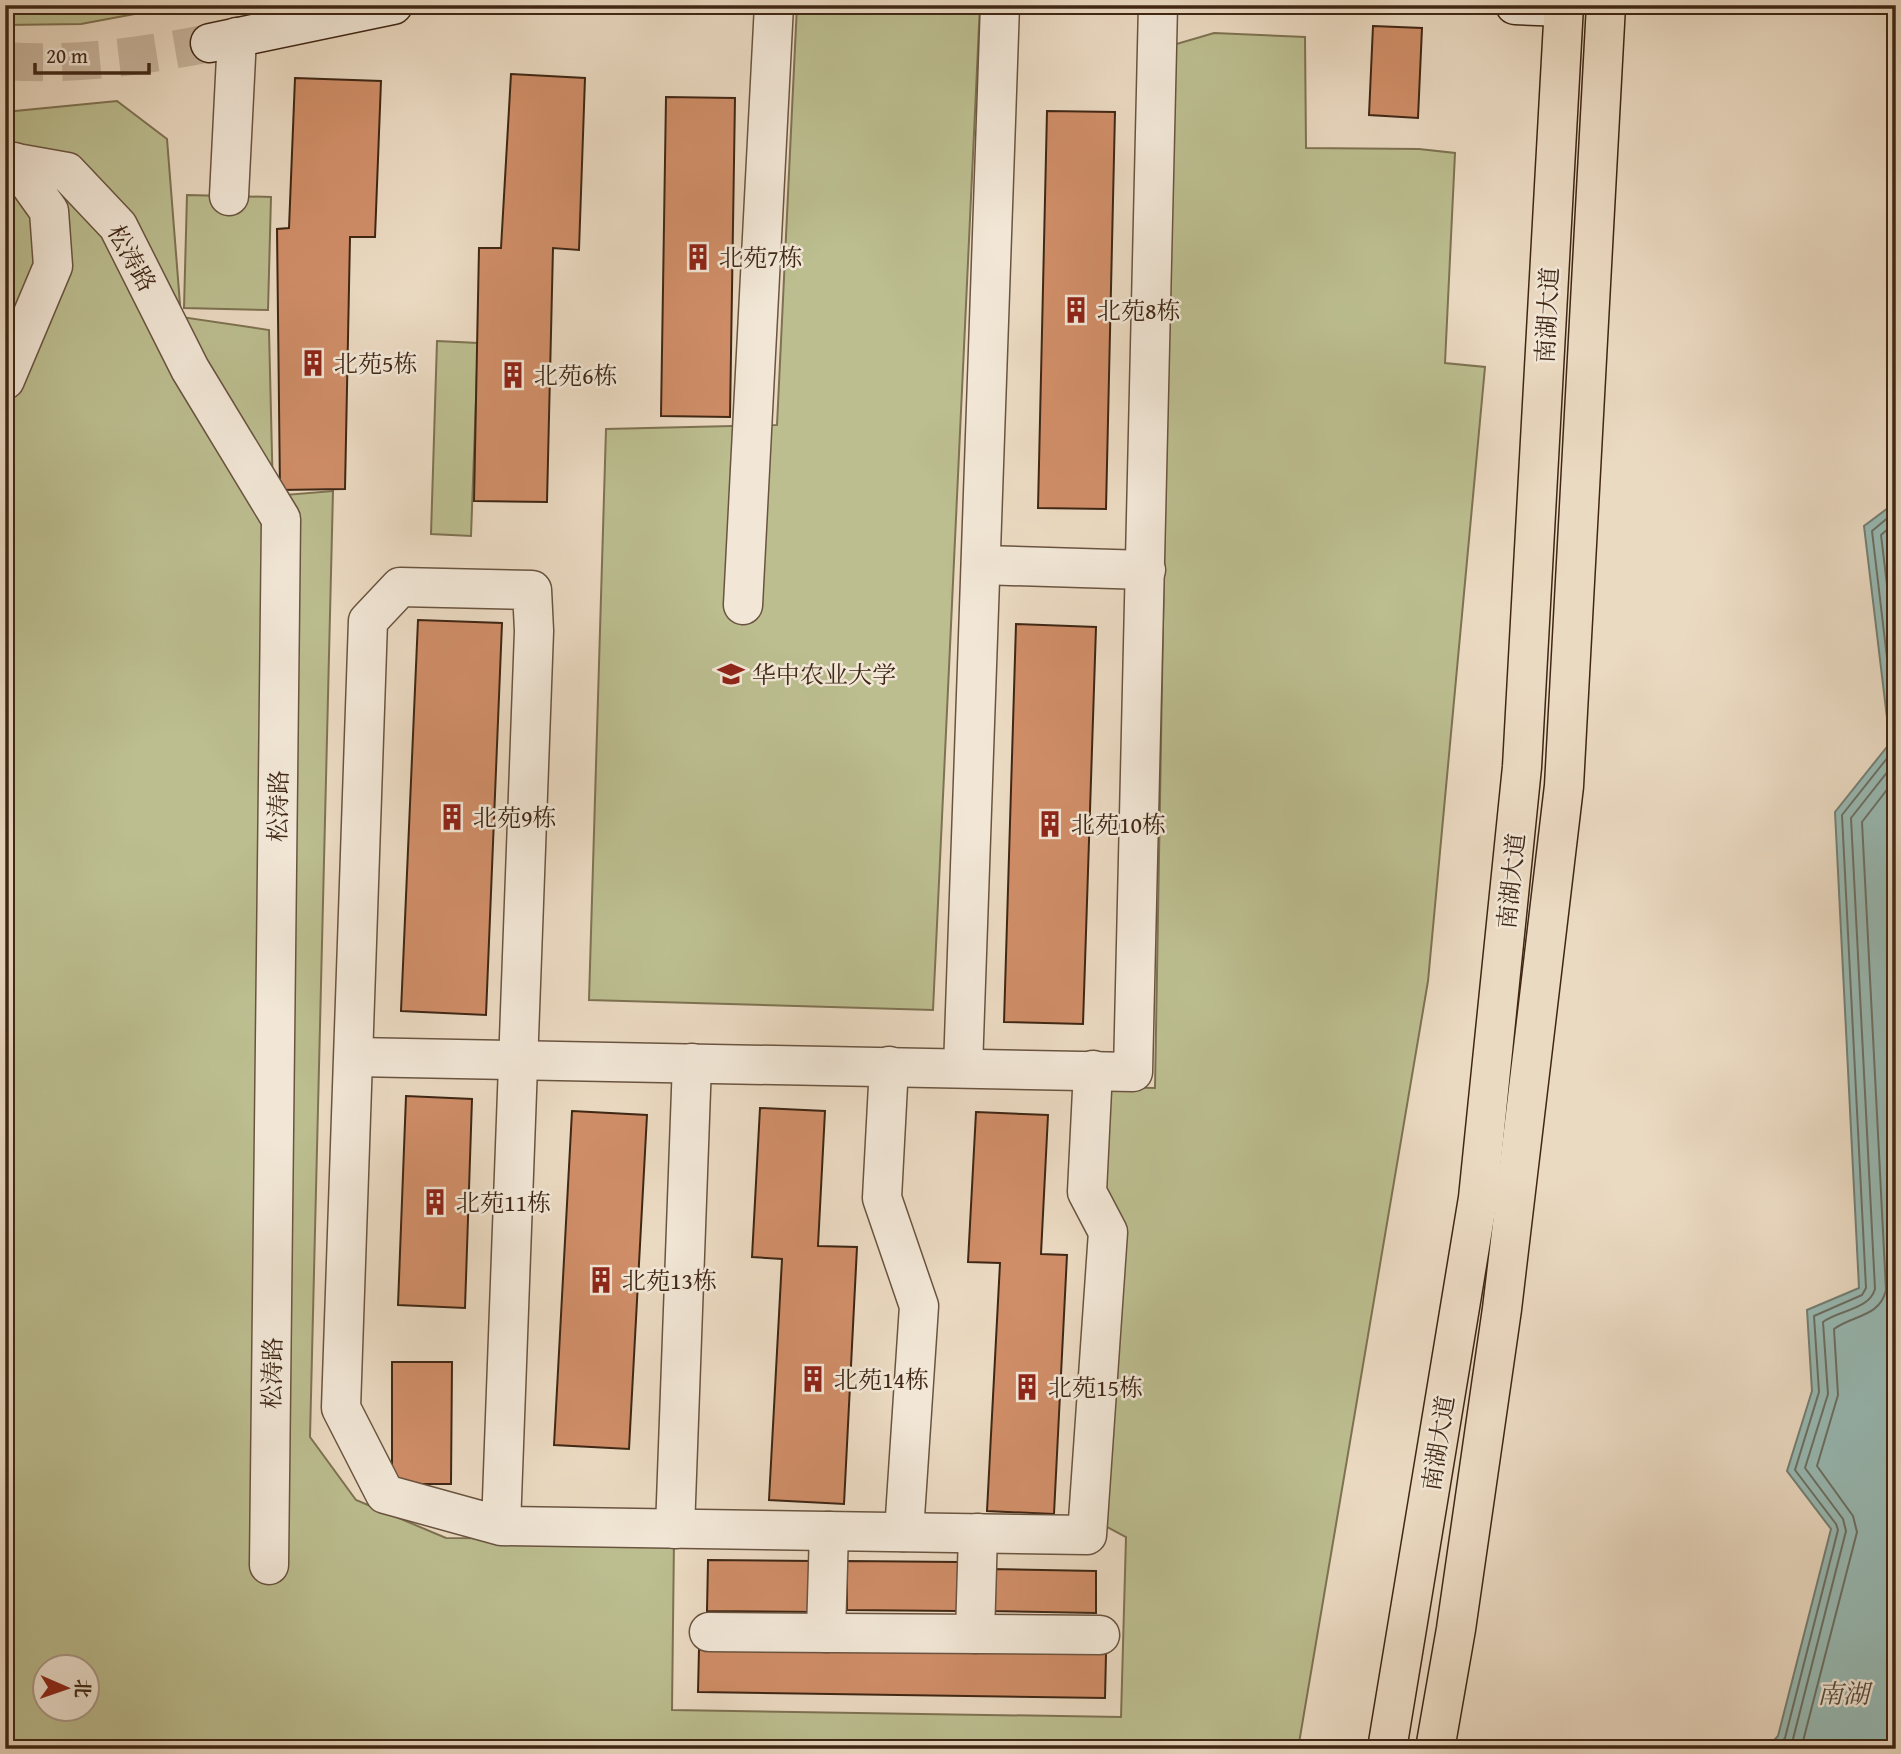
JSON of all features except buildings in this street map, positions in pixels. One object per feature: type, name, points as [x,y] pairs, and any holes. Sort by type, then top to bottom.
[{"type":"main road","name":"南湖大道","points":[[1435,1749],[1456,1629],[1502,1309],[1564,786],[1606,5]]},
{"type":"main road","name":"南湖大道","points":[[1387,1749],[1478,1198],[1522,767],[1564,6]]},
{"type":"street","points":[[229,196],[224,40],[393,5]]},
{"type":"street","points":[[743,605],[774,5]]},
{"type":"street","points":[[963,1068],[1000,5]]},
{"type":"street","points":[[354,1057],[1133,1072],[1158,5]]},
{"type":"street","points":[[1515,5],[1564,6]]},
{"type":"street","points":[[5,380],[53,266],[49,211],[10,162]]},
{"type":"street","name":"松涛路","points":[[10,162],[67,172],[118,226],[190,369],[281,519],[269,1565]]},
{"type":"street","points":[[981,565],[1146,570]]},
{"type":"street","points":[[501,1526],[534,631],[532,590],[400,587],[368,621],[341,1408],[385,1494],[501,1526],[1087,1535],[1108,1231],[1087,1192],[1093,1070]]},
{"type":"street","points":[[675,1529],[692,1063]]},
{"type":"street","points":[[889,1066],[882,1198],[919,1306],[904,1532]]},
{"type":"street","points":[[826,1633],[829,1531]]},
{"type":"street","points":[[975,1634],[978,1533]]},
{"type":"street","points":[[709,1632],[1100,1635]]},
{"type":"green space","points":[[5,5],[183,5],[81,24],[5,25]]},
{"type":"green space","points":[[797,5],[980,5],[933,1010],[589,1000],[606,429],[777,425]]},
{"type":"green space","points":[[1214,33],[1305,37],[1306,148],[1419,149],[1455,153],[1445,363],[1485,367],[1428,981],[1298,1749],[5,1749],[5,112],[117,101],[167,139],[181,317],[269,330],[273,496],[333,491],[310,1437],[356,1500],[446,1538],[674,1539],[672,1710],[1121,1717],[1126,1537],[1105,1526],[1100,1193],[1105,1087],[1155,1088],[1173,45]]},
{"type":"green space","points":[[187,195],[271,197],[268,310],[184,308]]},
{"type":"green space","points":[[437,341],[478,343],[471,536],[431,534]]},
{"type":"water","name":"南湖","points":[[1896,502],[1896,1749],[1766,1749],[1778,1736],[1831,1529],[1787,1471],[1812,1391],[1807,1310],[1859,1288],[1835,812],[1890,743],[1864,526]]},
{"type":"tunnel","points":[[5,61],[108,59],[210,43]]},
{"type":"place","name":"北苑7栋","points":[[698,257]]},
{"type":"place","name":"北苑8栋","points":[[1076,310]]},
{"type":"place","name":"北苑5栋","points":[[313,363]]},
{"type":"place","name":"北苑6栋","points":[[513,375]]},
{"type":"place","name":"华中农业大学","points":[[731,674]]},
{"type":"place","name":"北苑9栋","points":[[452,817]]},
{"type":"place","name":"北苑10栋","points":[[1050,824]]},
{"type":"place","name":"北苑11栋","points":[[435,1202]]},
{"type":"place","name":"北苑13栋","points":[[601,1280]]},
{"type":"place","name":"北苑14栋","points":[[813,1379]]},
{"type":"place","name":"北苑15栋","points":[[1027,1387]]}]
